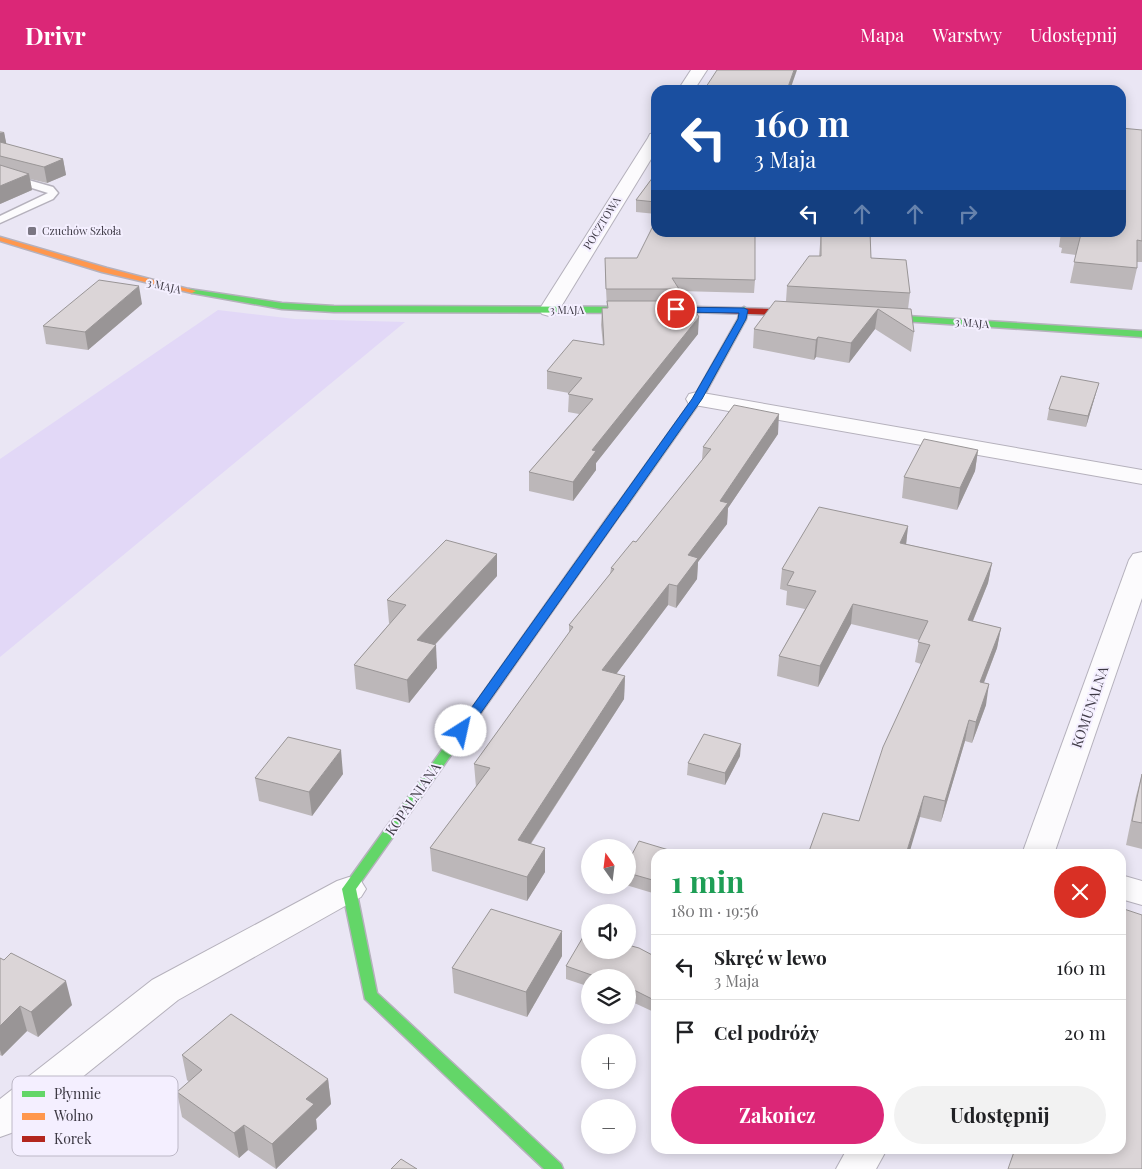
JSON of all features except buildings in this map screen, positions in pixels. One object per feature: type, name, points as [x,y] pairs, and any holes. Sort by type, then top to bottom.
[{"type":"main road","name":"3 MAJA","points":[[0,239],[173,288],[283,306],[354,310],[744,310],[813,313]]},
{"type":"main road","name":"KOPALNIANA","points":[[349,889],[697,399],[742,319],[744,310]]},
{"type":"main road","name":"3 MAJA","points":[[868,316],[1142,334]]},
{"type":"main road","points":[[349,889],[370,995],[554,1169]]},
{"type":"street","points":[[689,85],[699,70]]},
{"type":"street","name":"POCZTOWA","points":[[549,310],[651,146]]},
{"type":"street","points":[[697,399],[1142,477]]},
{"type":"street","name":"KOMUNALNA","points":[[1040,849],[1142,560]]},
{"type":"street","points":[[1126,888],[1142,893]]},
{"type":"street","name":"KOPALNIANA","points":[[57,1076],[165,990],[349,889]]},
{"type":"street","name":"KOPALNIANA","points":[[0,1121],[12,1111]]},
{"type":"street","points":[[856,1169],[865,1154]]},
{"type":"lane","points":[[0,175],[50,189],[53,192],[49,197],[0,220]]},
{"type":"shaded area","points":[[218,310],[295,319],[405,322],[0,657],[0,459]]},
{"type":"traffic: fast","points":[[192,291],[282,306],[334,309],[696,310]]},
{"type":"traffic: fast","points":[[619,509],[697,399],[742,319],[744,310]]},
{"type":"traffic: fast","points":[[875,317],[1142,334]]},
{"type":"traffic: fast","points":[[474,714],[349,889],[370,995],[555,1169]]},
{"type":"traffic: slow","points":[[0,239],[105,270],[192,291]]},
{"type":"traffic: slow","points":[[474,714],[619,509]]},
{"type":"traffic: jam","points":[[696,310],[805,313]]},
{"type":"place","name":"Czuchów Szkoła","points":[[32,231]]},
{"type":"route","points":[[461,731],[697,399],[742,319],[744,310],[676,309]]}]
